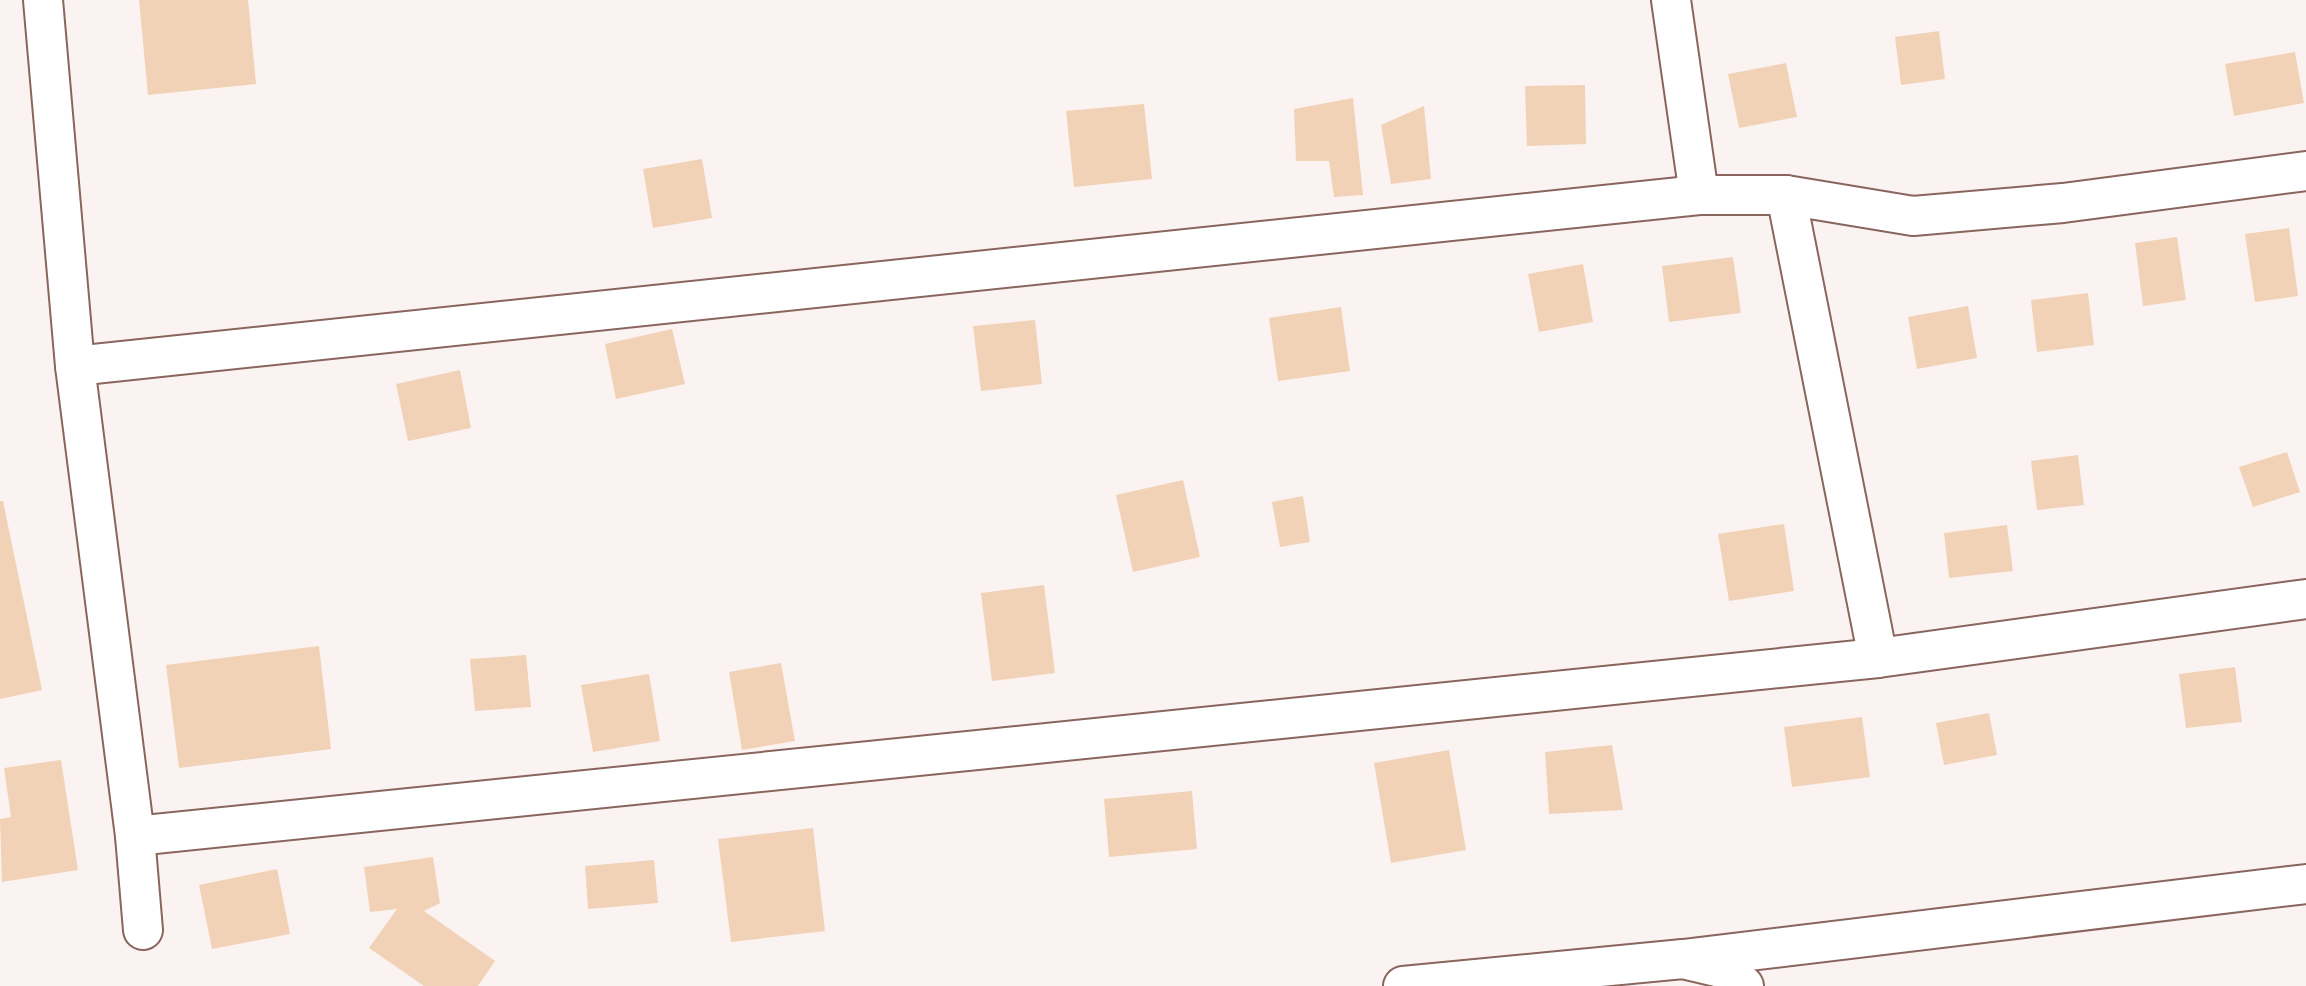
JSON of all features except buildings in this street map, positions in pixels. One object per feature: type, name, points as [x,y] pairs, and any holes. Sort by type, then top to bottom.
[{"type":"street","points":[[43,0],[75,366],[135,836],[143,930]]},
{"type":"street","points":[[1671,0],[1699,195]]},
{"type":"street","points":[[75,366],[1699,195],[1786,195],[1913,216],[2063,203],[2306,171]]},
{"type":"street","points":[[1786,195],[1878,659]]},
{"type":"street","points":[[135,836],[1878,659],[2306,599]]},
{"type":"street","points":[[1403,986],[1683,958],[2306,884]]},
{"type":"street","points":[[1683,958],[1725,969],[1744,986]]}]
